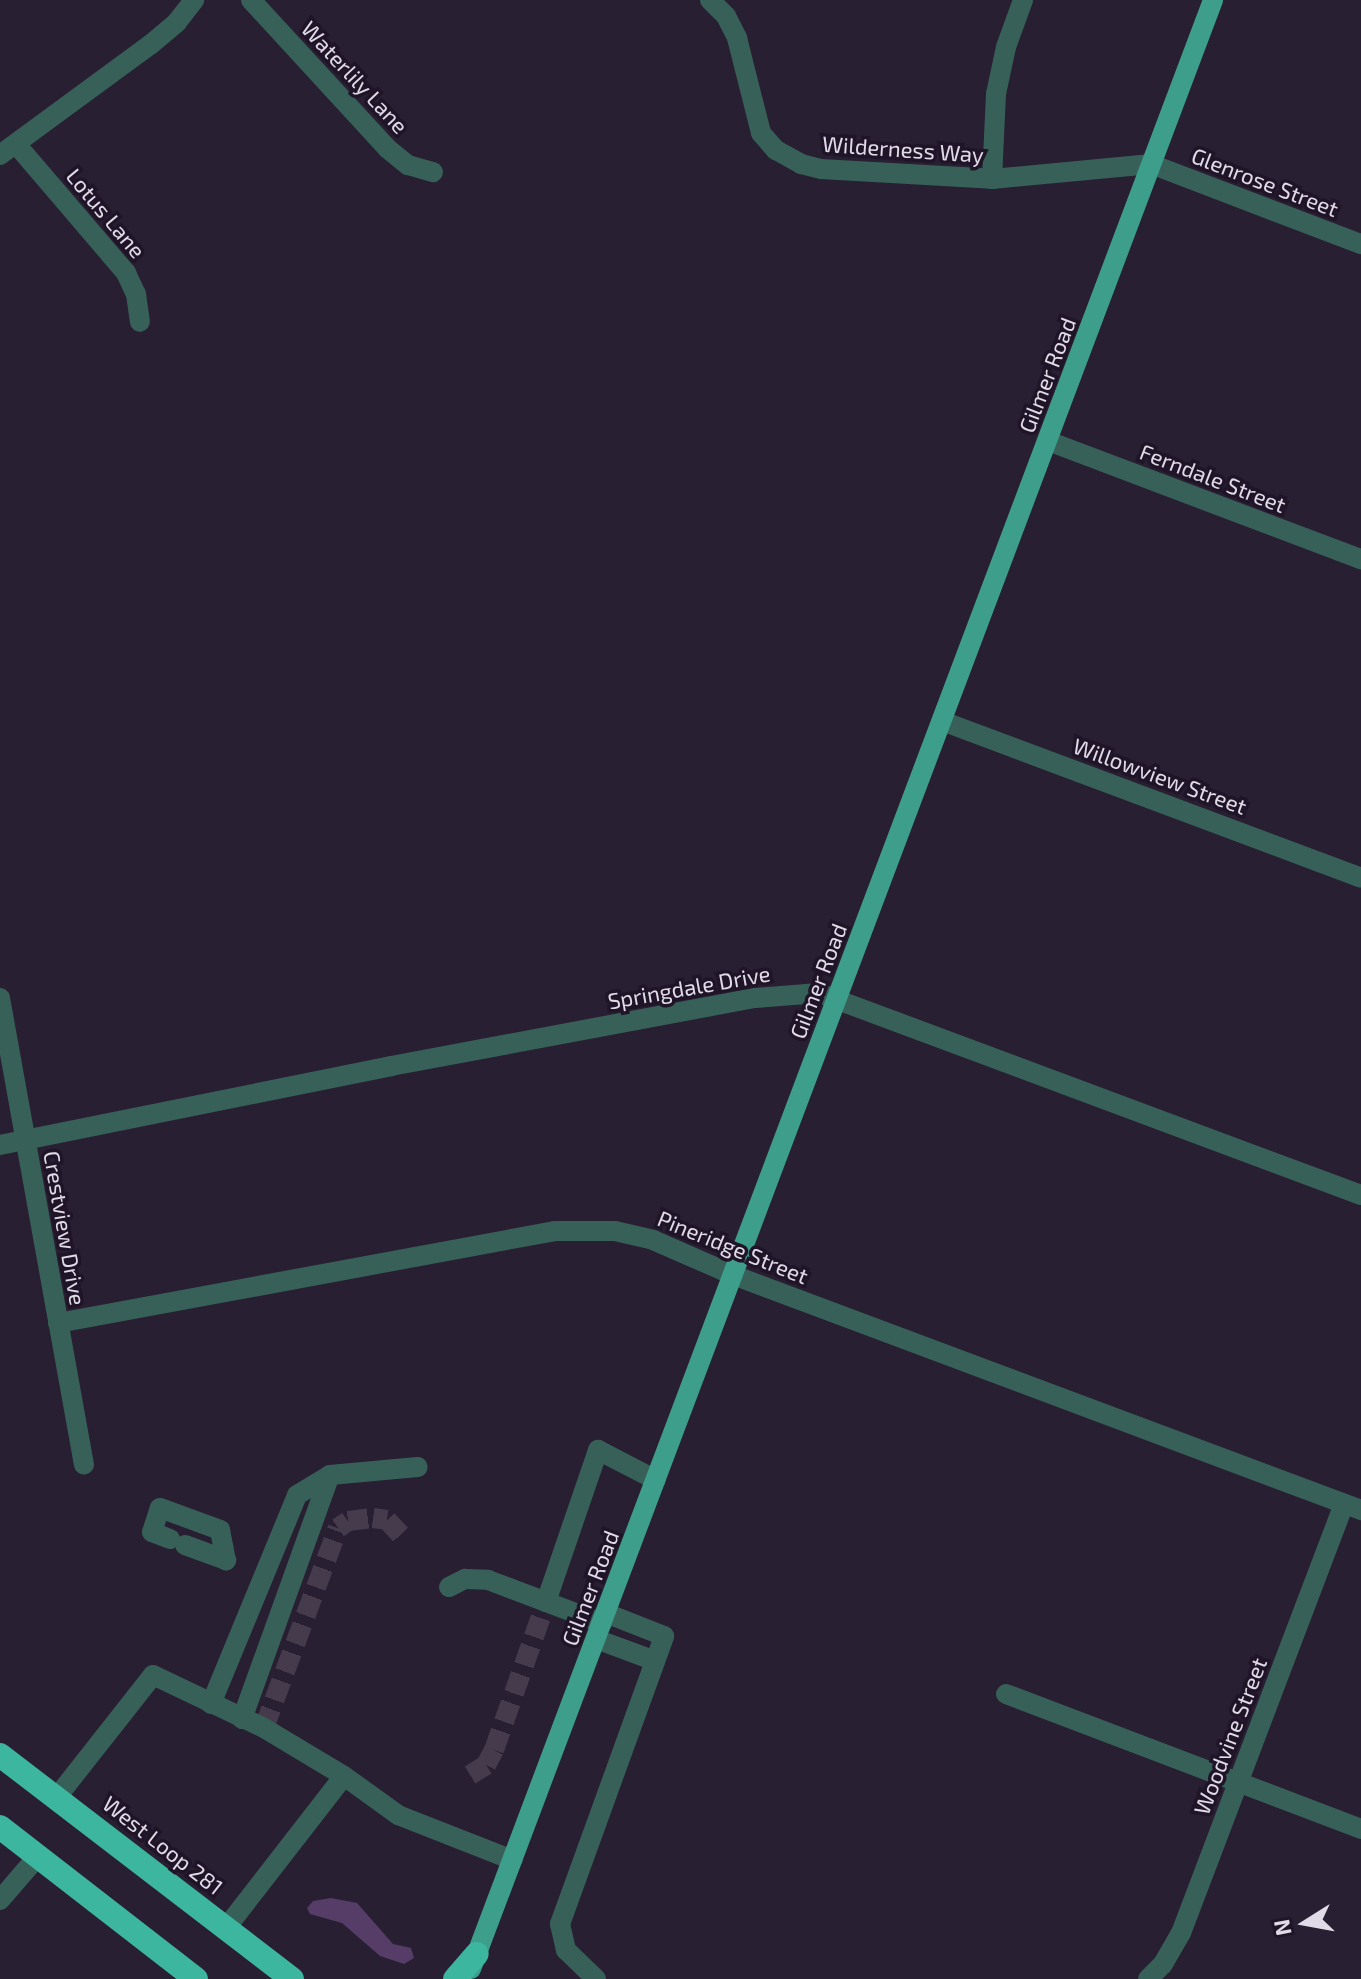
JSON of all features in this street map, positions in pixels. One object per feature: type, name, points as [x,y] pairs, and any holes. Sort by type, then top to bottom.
[{"type":"highway","name":"West Loop 281","points":[[0,1755],[286,1975],[307,1979]]},
{"type":"highway","points":[[0,1827],[196,1979]]},
{"type":"highway","points":[[455,1979],[477,1954]]},
{"type":"highway","points":[[477,1954],[478,1979]]},
{"type":"main road","name":"Gilmer Road","points":[[468,1979],[1213,0]]},
{"type":"street","points":[[8,149],[157,40],[194,0]]},
{"type":"street","name":"Waterlily Lane","points":[[251,0],[388,149],[408,165],[433,172]]},
{"type":"street","name":"Wilderness Way","points":[[710,0],[729,8],[757,125],[783,155],[821,169],[992,179],[1151,164]]},
{"type":"street","points":[[992,179],[996,94],[1006,47],[1023,0]]},
{"type":"street","name":"Lotus Lane","points":[[8,149],[126,273],[136,294],[140,322]]},
{"type":"street","name":"Glenrose Street","points":[[1151,164],[1361,244]]},
{"type":"street","name":"Ferndale Street","points":[[1048,441],[1361,559]]},
{"type":"street","name":"Willowview Street","points":[[942,721],[1361,878]]},
{"type":"street","name":"Springdale Drive","points":[[0,1145],[391,1066],[756,998],[809,992],[838,997],[1361,1195]]},
{"type":"street","name":"Crestview Drive","points":[[0,998],[84,1465]]},
{"type":"street","name":"Pineridge Street","points":[[58,1323],[566,1230],[640,1236],[697,1257],[733,1275],[1353,1507]]},
{"type":"street","points":[[546,1602],[598,1450],[656,1480]]},
{"type":"street","points":[[211,1704],[293,1501],[313,1483],[330,1475],[418,1467]]},
{"type":"street","points":[[242,1719],[330,1475]]},
{"type":"street","name":"Woodvine Street","points":[[1148,1979],[1163,1964],[1181,1933],[1238,1782],[1353,1507]]},
{"type":"street","points":[[160,1508],[220,1530],[226,1560],[169,1539],[160,1508]]},
{"type":"street","points":[[449,1587],[459,1580],[479,1578],[601,1625],[664,1636],[560,1924],[566,1950],[596,1979]]},
{"type":"street","points":[[57,1797],[153,1675],[242,1719],[344,1776],[398,1815],[513,1860]]},
{"type":"street","points":[[1006,1694],[1361,1829]]},
{"type":"street","points":[[226,1928],[344,1776]]},
{"type":"street","points":[[0,1900],[38,1856]]},
{"type":"shaded area","points":[[331,1898],[357,1903],[393,1944],[411,1948],[414,1958],[404,1964],[380,1956],[342,1923],[310,1914],[307,1908],[313,1901]]},
{"type":"tunnel","points":[[264,1728],[338,1528],[348,1521],[373,1518],[387,1520],[401,1535]]},
{"type":"tunnel","points":[[470,1775],[486,1765],[494,1750],[546,1602]]}]
